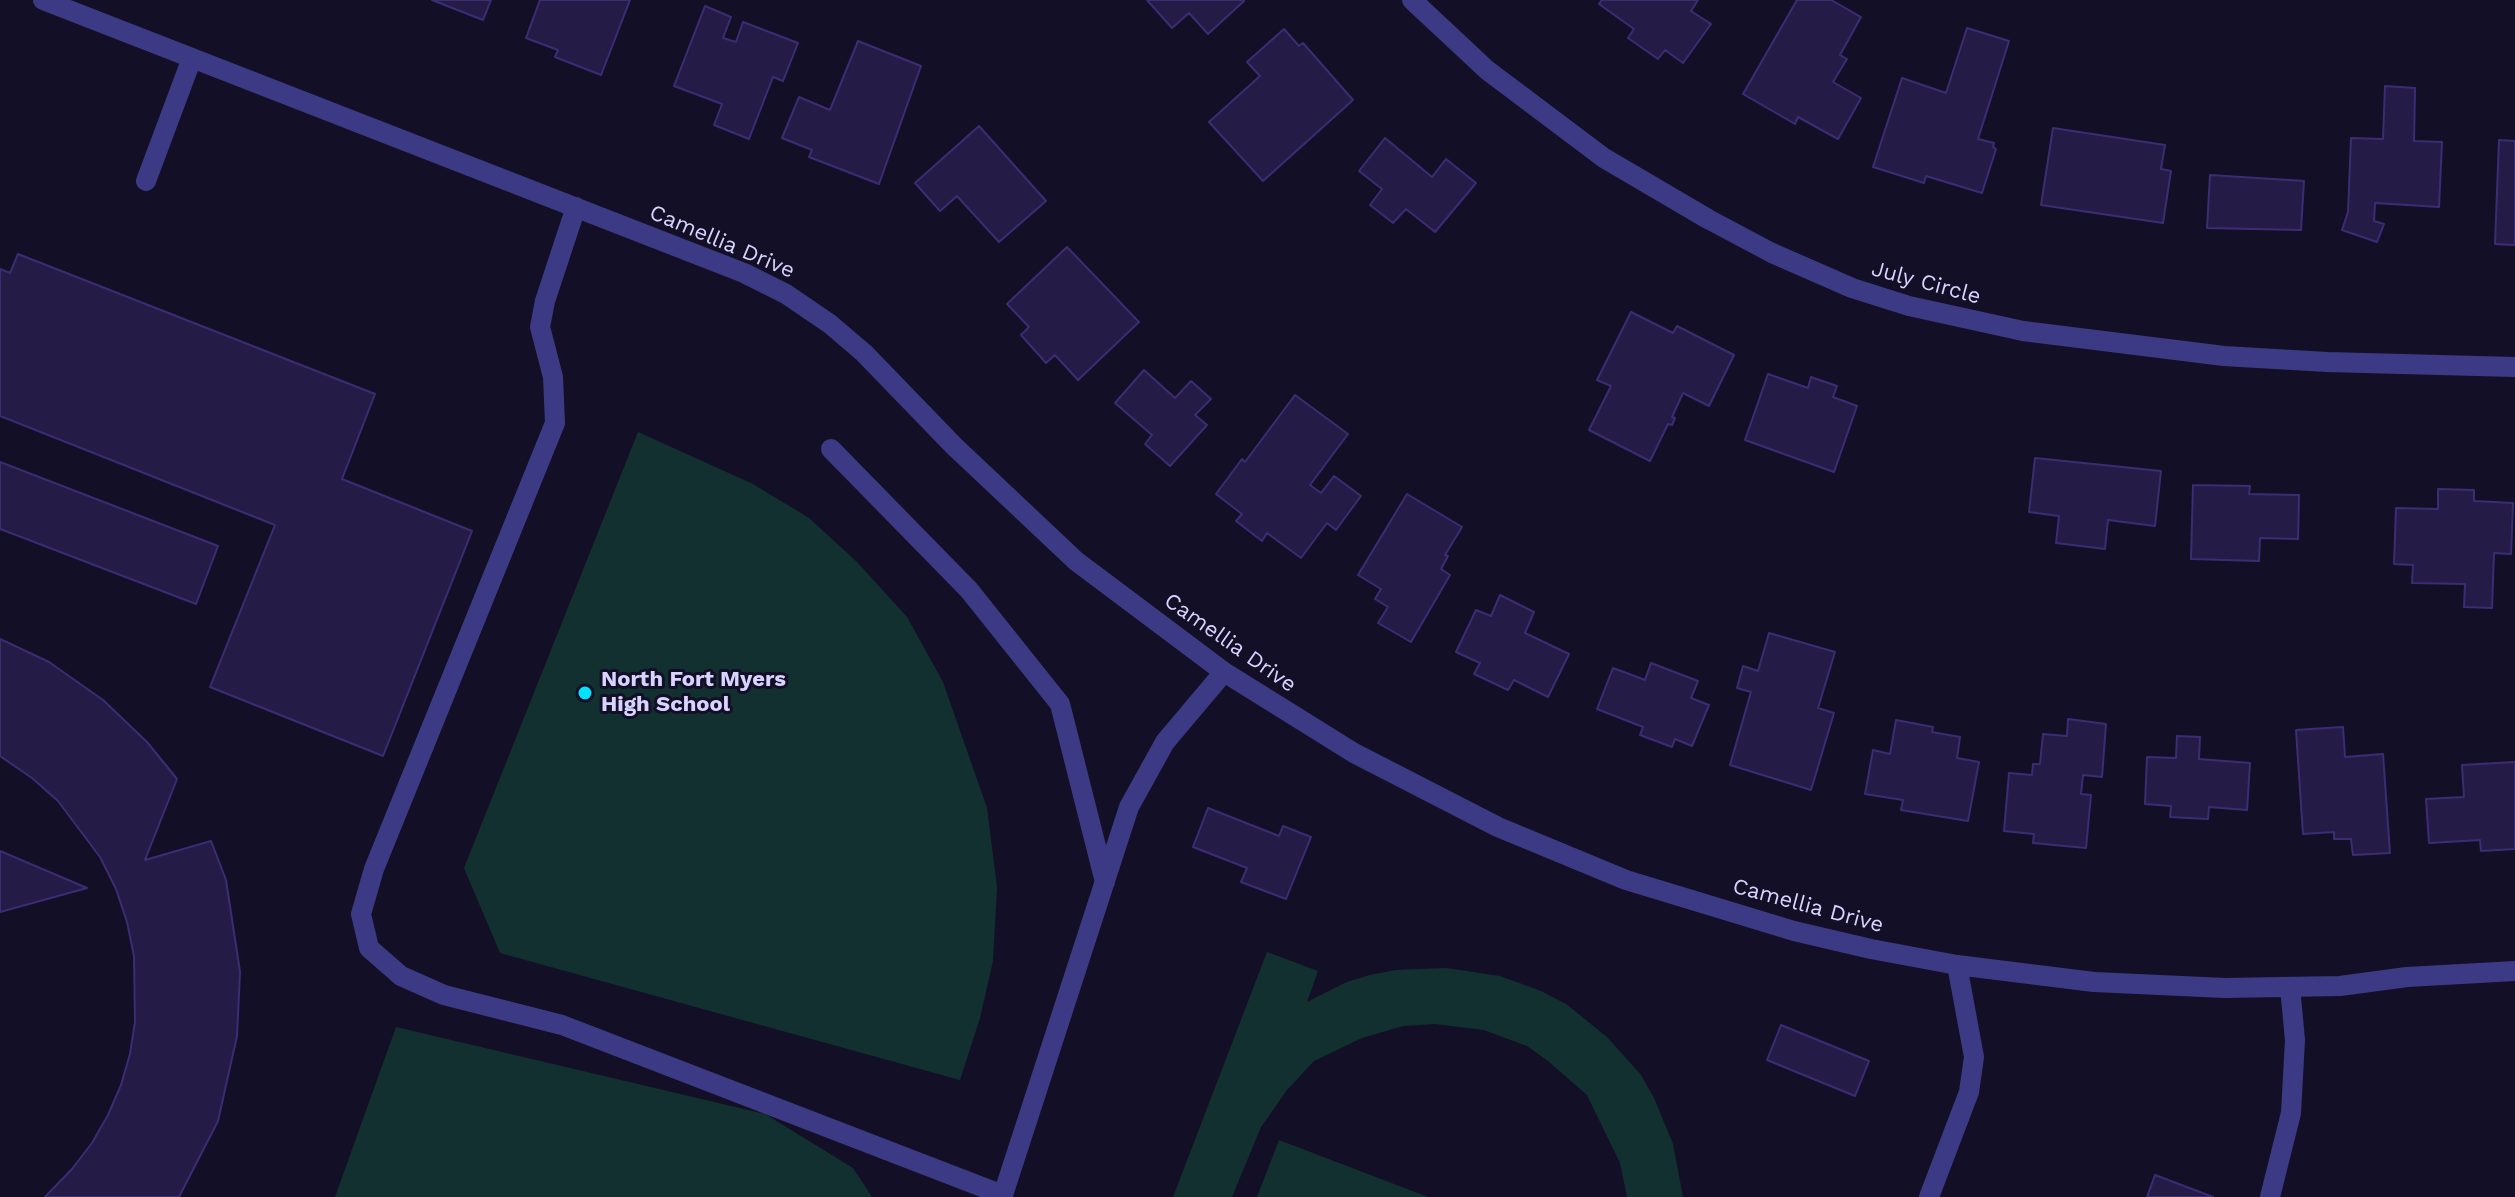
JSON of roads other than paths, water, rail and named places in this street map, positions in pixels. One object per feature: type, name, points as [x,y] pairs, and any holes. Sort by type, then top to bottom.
[{"type":"street","name":"Camellia Drive","points":[[43,0],[744,273],[786,294],[830,324],[864,353],[954,446],[1076,561],[1224,672],[1354,753],[1406,780],[1498,827],[1626,880],[1794,931],[1871,949],[1957,965],[2094,982],[2225,988],[2340,986],[2407,977],[2515,971]]},
{"type":"street","name":"July Circle","points":[[1412,0],[1487,70],[1604,158],[1772,253],[1852,288],[1909,306],[2023,331],[2224,356],[2515,367]]},
{"type":"street","points":[[146,181],[192,58]]},
{"type":"street","points":[[576,207],[545,301],[540,327],[553,377],[555,423],[374,869],[361,914],[369,948],[401,976],[444,995],[562,1025],[1003,1195],[1129,807],[1165,742],[1224,672]]},
{"type":"street","points":[[831,449],[969,590],[1060,704],[1105,882]]},
{"type":"street","points":[[1929,1197],[1969,1092],[1974,1057],[1957,965]]},
{"type":"street","points":[[2270,1197],[2291,1113],[2295,1040],[2290,987]]},
{"type":"place","name":"North Fort Myers High School","points":[[585,693]]}]
